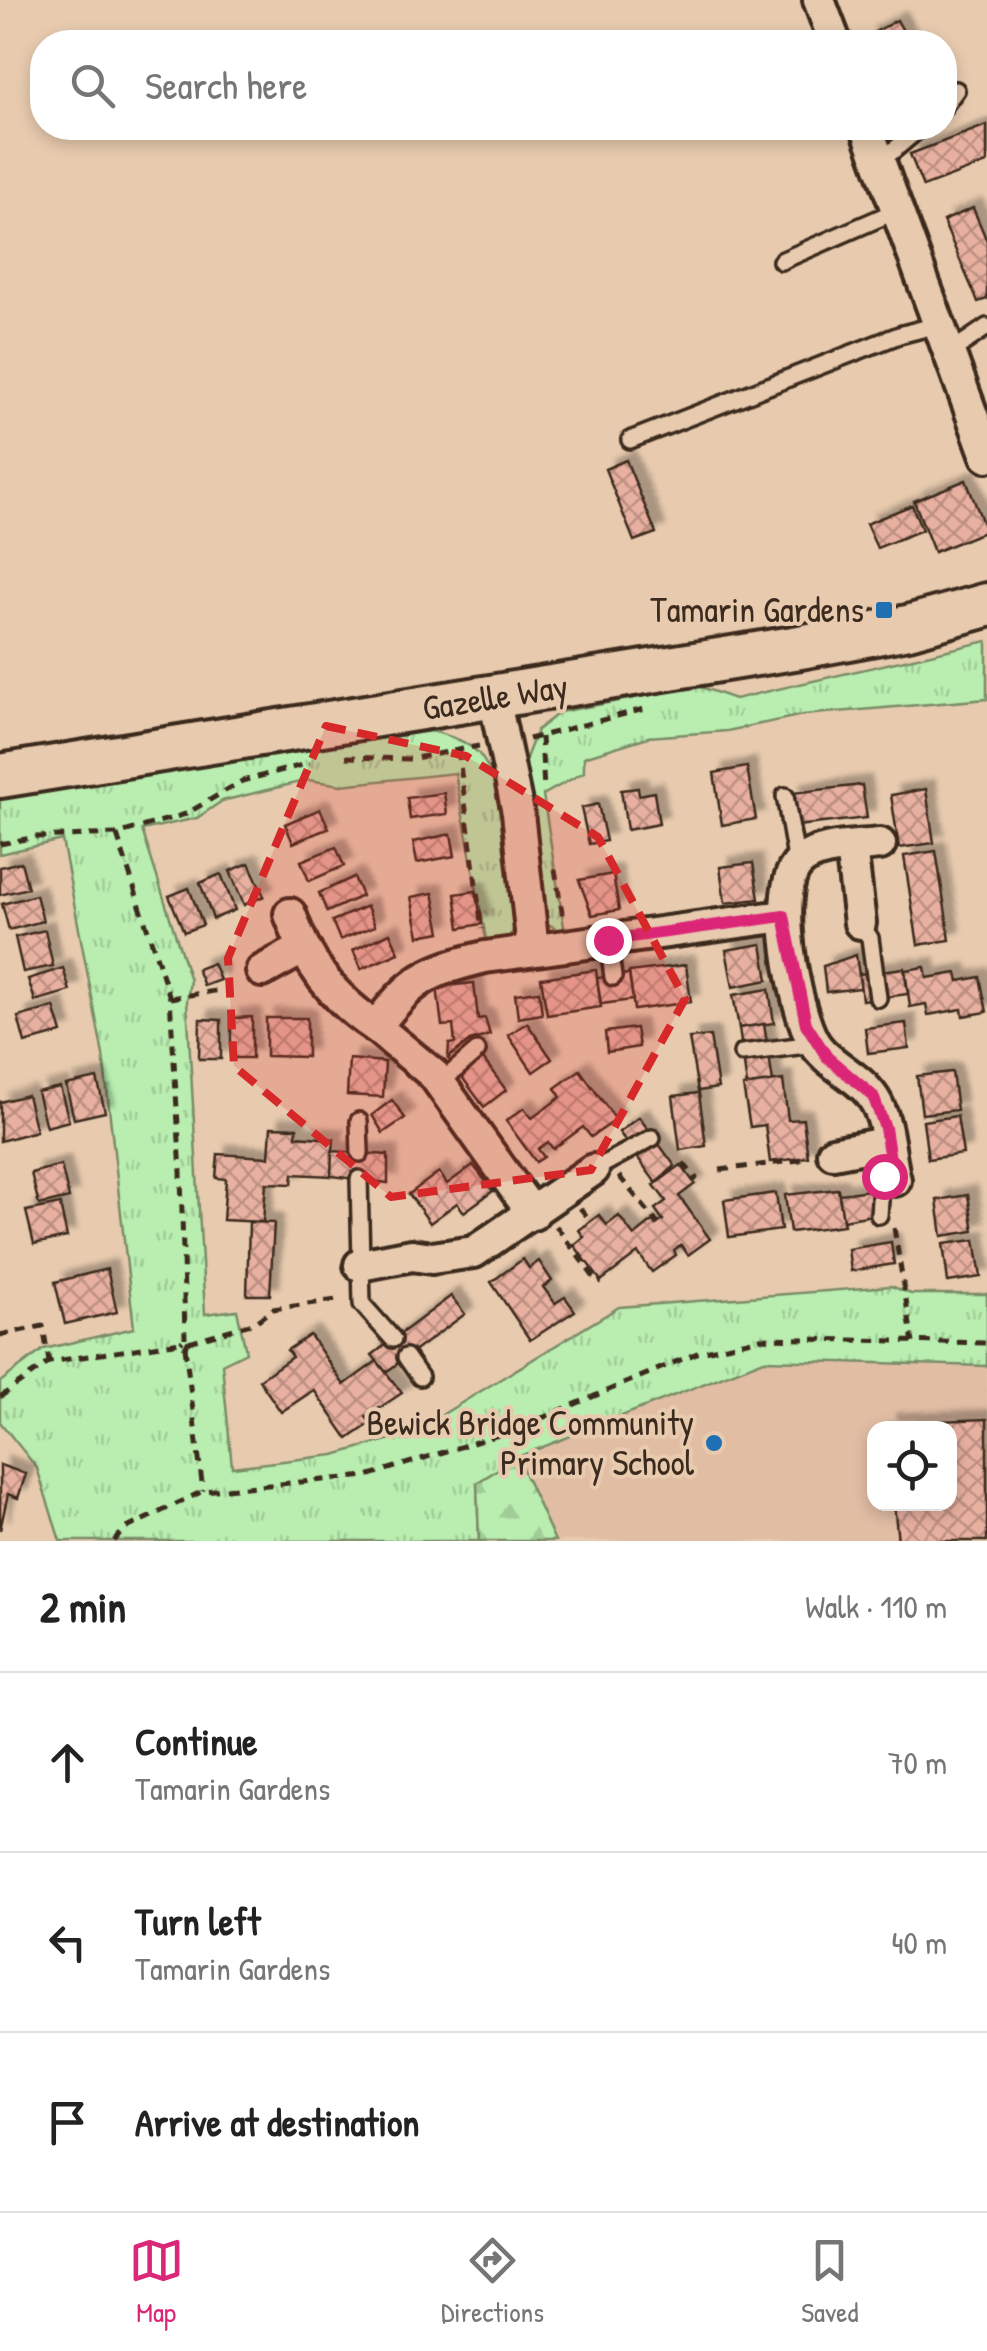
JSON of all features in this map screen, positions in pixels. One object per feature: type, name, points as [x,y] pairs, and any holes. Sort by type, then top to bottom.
[{"type":"street","points":[[819,0],[830,30]]},
{"type":"street","points":[[872,140],[987,456]]},
{"type":"street","name":"Gazelle Way","points":[[0,776],[818,644],[908,627],[987,605]]},
{"type":"street","points":[[494,697],[518,813],[533,949]]},
{"type":"street","points":[[833,1153],[890,1163],[885,1128],[873,1096],[814,1044],[806,1024],[784,916],[786,889],[797,864],[820,852],[866,846],[860,923]]},
{"type":"street","points":[[290,914],[302,949],[332,992],[415,1056],[538,1211]]},
{"type":"street","points":[[376,1027],[405,988],[424,974],[485,957],[784,916]]},
{"type":"street","points":[[262,971],[302,949]]},
{"type":"street","points":[[360,1265],[412,1255],[432,1258],[474,1252],[600,1166]]},
{"type":"lane","points":[[882,167],[888,155],[906,140]]},
{"type":"lane","points":[[780,261],[898,210]]},
{"type":"lane","points":[[630,440],[898,335],[946,338],[987,327]]},
{"type":"lane","points":[[786,796],[797,864]]},
{"type":"lane","points":[[860,923],[870,938],[878,998]]},
{"type":"lane","points":[[608,940],[613,976]]},
{"type":"lane","points":[[742,1054],[814,1044]]},
{"type":"lane","points":[[440,1083],[477,1051]]},
{"type":"lane","points":[[359,1121],[360,1153]]},
{"type":"lane","points":[[600,1166],[624,1157],[652,1138]]},
{"type":"lane","points":[[878,1215],[881,1186],[890,1163]]},
{"type":"lane","points":[[359,1180],[362,1304],[393,1339]]},
{"type":"lane","points":[[406,1357],[420,1376]]},
{"type":"path","points":[[458,750],[485,957]]},
{"type":"path","points":[[117,834],[170,998],[182,1172],[185,1342],[203,1491]]},
{"type":"path","points":[[170,998],[221,990]]},
{"type":"path","points":[[720,1170],[833,1153]]},
{"type":"path","points":[[683,1162],[696,1178],[694,1181]]},
{"type":"path","points":[[890,1163],[889,1195],[913,1343]]},
{"type":"path","points":[[600,1166],[658,1224]]},
{"type":"path","points":[[538,1211],[600,1281]]},
{"type":"path","points":[[0,1397],[49,1362],[185,1342],[254,1324],[274,1309],[348,1299],[360,1265]]},
{"type":"path","points":[[0,1336],[43,1326],[49,1362]]},
{"type":"path","points":[[114,1541],[125,1529],[203,1491],[367,1476],[511,1431],[697,1354],[760,1338],[987,1342]]},
{"type":"highlighted area","points":[[326,726],[466,756],[598,837],[685,999],[591,1170],[391,1197],[234,1066],[228,958]]},
{"type":"shaded area","name":"Bewick Bridge Community Primary School","points":[[764,1360],[987,1366],[987,1541],[555,1541],[517,1457]]},
{"type":"green space","points":[[987,641],[987,699],[803,715],[727,731],[648,737],[584,757],[584,772],[543,795],[565,933],[548,924],[538,909],[527,831],[526,758],[537,730],[560,712],[698,686],[735,699]]},
{"type":"green space","points":[[431,731],[457,739],[479,754],[489,770],[502,813],[515,928],[505,943],[488,950],[455,773],[341,785],[308,780],[222,801],[197,818],[142,830],[190,980],[187,1001],[205,1314],[237,1310],[246,1352],[222,1364],[232,1467],[334,1455],[412,1433],[619,1307],[891,1286],[911,1294],[987,1294],[987,1366],[764,1360],[517,1457],[477,1483],[479,1541],[60,1541],[37,1468],[0,1422],[0,1382],[44,1349],[134,1328],[103,1055],[62,840],[0,854],[0,795]]},
{"type":"green space","points":[[517,1457],[555,1541],[479,1541],[477,1483]]},
{"type":"building","points":[[897,20],[902,30],[879,30]]},
{"type":"building","points":[[987,125],[987,163],[923,187],[910,154],[957,140],[957,136]]},
{"type":"building","points":[[973,208],[987,241],[987,299],[978,302],[943,221]]},
{"type":"building","points":[[626,460],[656,533],[634,541],[605,469]]},
{"type":"building","points":[[966,480],[986,531],[934,552],[914,501]]},
{"type":"building","points":[[912,505],[922,530],[877,548],[866,524]]},
{"type":"building","points":[[747,767],[756,819],[722,825],[714,773]]},
{"type":"building","points":[[862,785],[867,818],[796,826],[792,793]]},
{"type":"building","points":[[638,788],[639,795],[654,792],[659,824],[627,830],[621,790]]},
{"type":"building","points":[[926,789],[934,843],[899,848],[891,795]]},
{"type":"building","points":[[444,793],[447,814],[410,819],[407,798]]},
{"type":"building","points":[[598,804],[606,841],[589,844],[581,808]]},
{"type":"building","points":[[320,809],[329,828],[293,843],[285,824]]},
{"type":"building","points":[[451,834],[455,856],[417,863],[413,842]]},
{"type":"building","points":[[336,847],[344,866],[309,881],[301,861]]},
{"type":"building","points":[[936,851],[950,940],[918,945],[904,856]]},
{"type":"building","points":[[21,862],[28,888],[0,895],[0,867]]},
{"type":"building","points":[[249,863],[264,896],[244,905],[230,871]]},
{"type":"building","points":[[753,863],[759,899],[725,903],[720,867]]},
{"type":"building","points":[[221,874],[235,910],[213,919],[200,883]]},
{"type":"building","points":[[613,874],[619,910],[592,915],[579,880]]},
{"type":"building","points":[[354,877],[362,896],[327,912],[319,893]]},
{"type":"building","points":[[189,888],[203,925],[184,932],[169,896]]},
{"type":"building","points":[[476,891],[482,924],[460,928],[455,894]]},
{"type":"building","points":[[433,893],[441,932],[419,936],[411,897]]},
{"type":"building","points":[[36,895],[43,921],[9,930],[2,904]]},
{"type":"building","points":[[367,906],[375,926],[340,940],[332,921]]},
{"type":"building","points":[[45,930],[53,966],[23,972],[15,937]]},
{"type":"building","points":[[390,933],[399,953],[361,969],[353,950]]},
{"type":"building","points":[[762,944],[768,980],[733,987],[726,950]]},
{"type":"building","points":[[856,955],[861,988],[826,992],[823,966]]},
{"type":"building","points":[[213,963],[220,980],[204,986],[197,969]]},
{"type":"building","points":[[686,965],[691,1002],[634,1010],[629,972]]},
{"type":"building","points":[[925,967],[927,978],[957,973],[959,981],[980,977],[987,1012],[963,1016],[962,1009],[928,1015],[926,1004],[910,1007],[905,970]]},
{"type":"building","points":[[63,968],[70,991],[35,1001],[28,979]]},
{"type":"building","points":[[904,968],[908,994],[862,1000],[859,974]]},
{"type":"building","points":[[596,970],[601,1007],[547,1015],[541,978]]},
{"type":"building","points":[[629,974],[633,1000],[601,1004],[597,978]]},
{"type":"building","points":[[474,983],[478,1019],[485,1018],[490,1035],[470,1041],[448,1058],[449,1044],[455,1043],[453,1025],[442,1026],[437,987]]},
{"type":"building","points":[[769,989],[774,1023],[739,1028],[733,995]]},
{"type":"building","points":[[539,991],[542,1014],[518,1018],[515,994]]},
{"type":"building","points":[[54,1007],[62,1033],[25,1043],[18,1017]]},
{"type":"building","points":[[252,1017],[252,1058],[231,1058],[231,1018]]},
{"type":"building","points":[[266,1018],[307,1018],[307,1057],[266,1056]]},
{"type":"building","points":[[200,1019],[221,1020],[221,1059],[199,1059]]},
{"type":"building","points":[[527,1023],[552,1059],[533,1072],[508,1035]]},
{"type":"building","points":[[906,1023],[909,1048],[868,1053],[865,1028]]},
{"type":"building","points":[[764,1024],[773,1082],[747,1086],[739,1028]]},
{"type":"building","points":[[636,1028],[639,1047],[607,1052],[605,1032]]},
{"type":"building","points":[[710,1036],[718,1088],[698,1091],[689,1038]]},
{"type":"building","points":[[470,1041],[506,1090],[484,1107],[448,1058]]},
{"type":"building","points":[[349,1059],[385,1062],[383,1097],[347,1095]]},
{"type":"building","points":[[580,1070],[616,1120],[591,1137],[583,1127],[553,1149],[548,1142],[538,1149],[544,1157],[536,1162],[506,1121],[524,1108],[532,1118],[561,1097],[555,1088]]},
{"type":"building","points":[[952,1072],[957,1110],[922,1114],[917,1076]]},
{"type":"building","points":[[97,1078],[105,1112],[74,1119],[66,1085]]},
{"type":"building","points":[[783,1080],[788,1120],[803,1119],[808,1157],[770,1162],[765,1125],[750,1127],[743,1086]]},
{"type":"building","points":[[60,1087],[69,1121],[46,1127],[37,1092]]},
{"type":"building","points":[[699,1093],[706,1146],[680,1150],[673,1096]]},
{"type":"building","points":[[27,1095],[36,1131],[0,1141],[0,1102]]},
{"type":"building","points":[[392,1100],[405,1118],[383,1133],[372,1115]]},
{"type":"building","points":[[957,1116],[963,1154],[928,1159],[923,1121]]},
{"type":"building","points":[[639,1117],[675,1166],[656,1183],[619,1132]]},
{"type":"building","points":[[271,1127],[297,1128],[296,1136],[334,1139],[331,1176],[293,1174],[292,1184],[266,1183],[263,1222],[223,1220],[226,1179],[216,1178],[218,1154],[269,1157]]},
{"type":"building","points":[[332,1151],[388,1155],[388,1183],[331,1176]]},
{"type":"building","points":[[61,1165],[69,1198],[39,1205],[31,1173]]},
{"type":"building","points":[[473,1165],[493,1191],[464,1212],[457,1203],[430,1223],[409,1194],[439,1172],[447,1184]]},
{"type":"building","points":[[681,1165],[695,1184],[679,1196],[710,1239],[688,1255],[681,1245],[674,1250],[676,1255],[652,1272],[638,1253],[601,1281],[574,1245],[584,1237],[579,1230],[599,1215],[607,1225],[619,1216],[634,1236],[653,1221],[656,1225],[663,1220],[655,1209],[666,1201],[654,1185]]},
{"type":"building","points":[[838,1189],[844,1225],[790,1232],[785,1195]]},
{"type":"building","points":[[870,1190],[873,1215],[843,1220],[839,1194]]},
{"type":"building","points":[[776,1193],[781,1230],[729,1237],[724,1200]]},
{"type":"building","points":[[968,1195],[974,1231],[942,1236],[937,1200]]},
{"type":"building","points":[[60,1204],[67,1237],[34,1244],[26,1211]]},
{"type":"building","points":[[249,1222],[274,1223],[270,1295],[247,1295]]},
{"type":"building","points":[[975,1240],[981,1277],[948,1282],[943,1244]]},
{"type":"building","points":[[891,1242],[894,1264],[851,1271],[848,1249]]},
{"type":"building","points":[[523,1259],[529,1268],[539,1261],[552,1281],[543,1287],[555,1303],[565,1297],[575,1311],[530,1340],[491,1282]]},
{"type":"building","points":[[107,1269],[117,1312],[65,1324],[55,1282]]},
{"type":"building","points":[[451,1296],[465,1314],[386,1372],[372,1355]]},
{"type":"building","points":[[310,1335],[344,1385],[377,1361],[402,1393],[366,1417],[371,1423],[348,1439],[314,1390],[281,1412],[259,1380],[292,1357],[287,1350]]},
{"type":"building","points":[[987,1419],[987,1541],[898,1541],[895,1511],[957,1511],[957,1421],[938,1421]]},
{"type":"building","points":[[0,1465],[26,1474],[18,1498],[8,1494],[0,1530]]},
{"type":"place","name":"Tamarin Gardens","points":[[884,610]]},
{"type":"place","name":"Bewick Bridge Community Primary School","points":[[714,1443]]},
{"type":"route","points":[[608,940],[784,916],[806,1024],[814,1044],[873,1096],[880,1112],[891,1166],[884,1176]]}]
